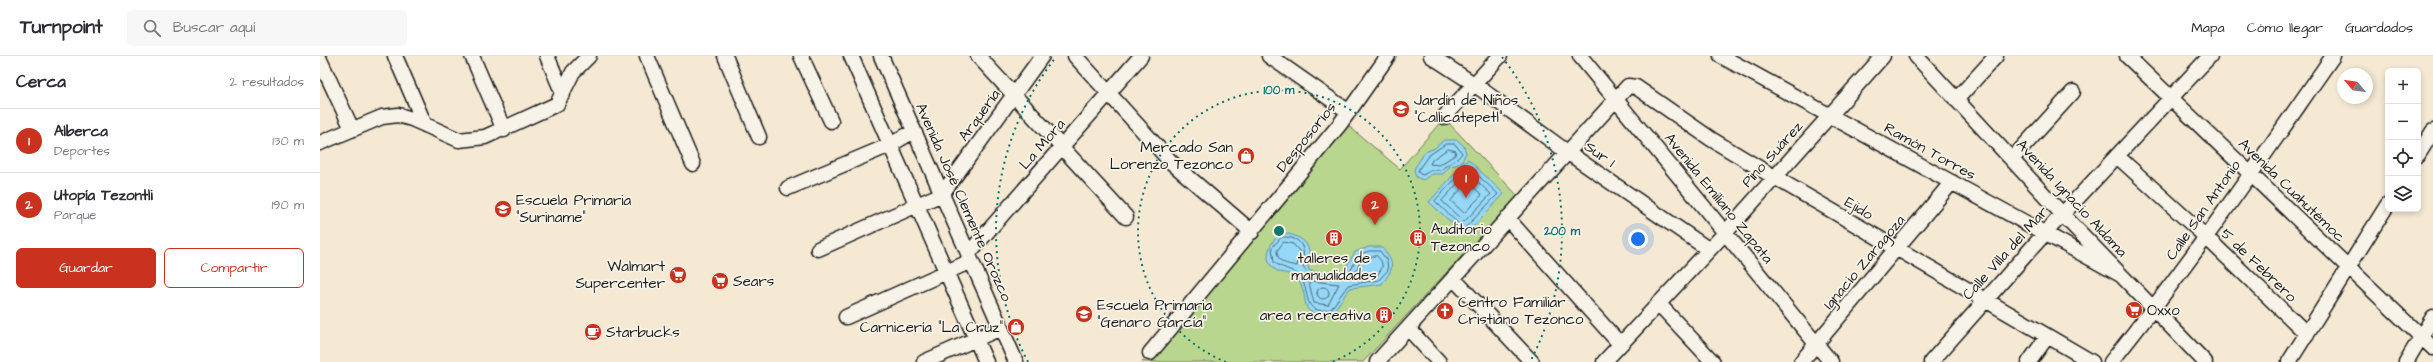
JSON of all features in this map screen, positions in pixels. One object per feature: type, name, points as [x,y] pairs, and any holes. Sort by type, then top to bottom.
[{"type":"street","points":[[395,56],[425,125]]},
{"type":"street","points":[[472,56],[504,130]]},
{"type":"street","points":[[547,56],[563,94]]},
{"type":"street","points":[[320,143],[382,118],[398,115],[459,140],[472,140],[504,130],[557,104],[573,72],[589,56]]},
{"type":"street","points":[[647,56],[693,164]]},
{"type":"street","points":[[725,56],[759,137]]},
{"type":"street","points":[[801,56],[831,121]]},
{"type":"street","points":[[851,56],[986,362]]},
{"type":"street","name":"Avenida José Clemente Orozco","points":[[881,56],[1016,362]]},
{"type":"street","points":[[978,56],[1126,217]]},
{"type":"street","name":"Arquería","points":[[942,194],[1042,56]]},
{"type":"street","points":[[1075,56],[1171,162],[1250,234]]},
{"type":"street","name":"La Mora","points":[[970,257],[1061,147],[1141,56]]},
{"type":"street","points":[[1269,56],[1349,112]]},
{"type":"street","name":"Desposorios","points":[[1150,353],[1250,234],[1349,112],[1388,56]]},
{"type":"street","points":[[1431,56],[1474,84]]},
{"type":"street","points":[[1444,117],[1500,56]]},
{"type":"street","name":"Avenida Emiliano Zapata","points":[[1580,56],[1831,362]]},
{"type":"street","name":"Ramón Torres","points":[[1721,56],[2121,275]]},
{"type":"street","name":"Pino Suárez","points":[[1604,362],[1708,249],[1725,233],[1883,56]]},
{"type":"street","name":"Avenida Ignacio Aldama","points":[[1916,56],[2063,215],[2205,362]]},
{"type":"street","points":[[1956,100],[1996,56]]},
{"type":"street","name":"Avenida Cuahutémoc","points":[[2127,56],[2433,348]]},
{"type":"street","name":"Calle Villa del Mar","points":[[1931,362],[2045,233],[2210,56]]},
{"type":"street","name":"Calle San Antonio","points":[[2111,362],[2154,309],[2334,56]]},
{"type":"street","points":[[320,60],[352,129]]},
{"type":"street","name":"Sur 1","points":[[1474,84],[1567,152],[1708,249]]},
{"type":"street","name":"Ejido","points":[[1377,362],[1615,98],[1628,86],[1636,87],[1711,139],[1896,250],[2092,362]]},
{"type":"street","points":[[2012,159],[2073,92]]},
{"type":"street","points":[[788,188],[890,145],[914,131]]},
{"type":"street","points":[[2421,150],[2433,131]]},
{"type":"street","name":"5 de Febrero","points":[[2117,156],[2206,237],[2307,334]]},
{"type":"street","name":"Ignacio Zaragoza","points":[[1801,362],[1952,182]]},
{"type":"street","points":[[818,249],[942,194]]},
{"type":"street","points":[[2289,362],[2349,269],[2385,209]]},
{"type":"street","points":[[1507,218],[1620,344]]},
{"type":"street","points":[[846,317],[946,272],[970,257]]},
{"type":"street","points":[[1453,278],[1532,362]]},
{"type":"street","points":[[1658,303],[1713,362]]},
{"type":"street","points":[[2406,362],[2433,317]]},
{"type":"street","points":[[924,362],[1001,328]]},
{"type":"street","points":[[1408,328],[1440,362]]},
{"type":"street","points":[[2029,362],[2047,337]]},
{"type":"green space","points":[[1444,118],[1518,196],[1363,362],[1142,362],[1345,123],[1400,169]]},
{"type":"water","points":[[1444,140],[1457,140],[1464,146],[1466,153],[1461,163],[1449,167],[1443,174],[1432,174],[1423,180],[1416,177],[1414,169],[1425,152],[1435,148]]},
{"type":"water","points":[[1468,159],[1504,194],[1465,235],[1429,202]]},
{"type":"water","points":[[1282,233],[1296,236],[1307,246],[1309,250],[1308,265],[1310,271],[1342,274],[1355,252],[1369,247],[1381,247],[1391,261],[1391,269],[1382,284],[1350,288],[1332,313],[1313,313],[1308,310],[1301,285],[1297,279],[1274,268],[1268,259],[1270,247]]},
{"type":"place","name":"Jardín de Niños \"Callicatepetl\"","points":[[1401,109]]},
{"type":"place","name":"Mercado San Lorenzo Tezonco","points":[[1246,156]]},
{"type":"place","name":"Alberca","points":[[1466,198]]},
{"type":"place","name":"Escuela Primaria \"Suriname\"","points":[[503,209]]},
{"type":"place","name":"Utopía Tezontli","points":[[1375,225]]},
{"type":"place","name":"talleres de manualidades","points":[[1334,238]]},
{"type":"place","name":"Auditorio Tezonco","points":[[1418,238]]},
{"type":"place","name":"Walmart Supercenter","points":[[678,275]]},
{"type":"place","name":"Sears","points":[[720,281]]},
{"type":"place","name":"Oxxo","points":[[2134,310]]},
{"type":"place","name":"Centro Familiar Cristiano Tezonco","points":[[1445,311]]},
{"type":"place","name":"Escuela Primaria \"Genaro García\"","points":[[1084,314]]},
{"type":"place","name":"area recreativa","points":[[1384,315]]},
{"type":"place","name":"Carnicería \"La Cruz\"","points":[[1016,327]]},
{"type":"place","name":"Starbucks","points":[[593,332]]}]
